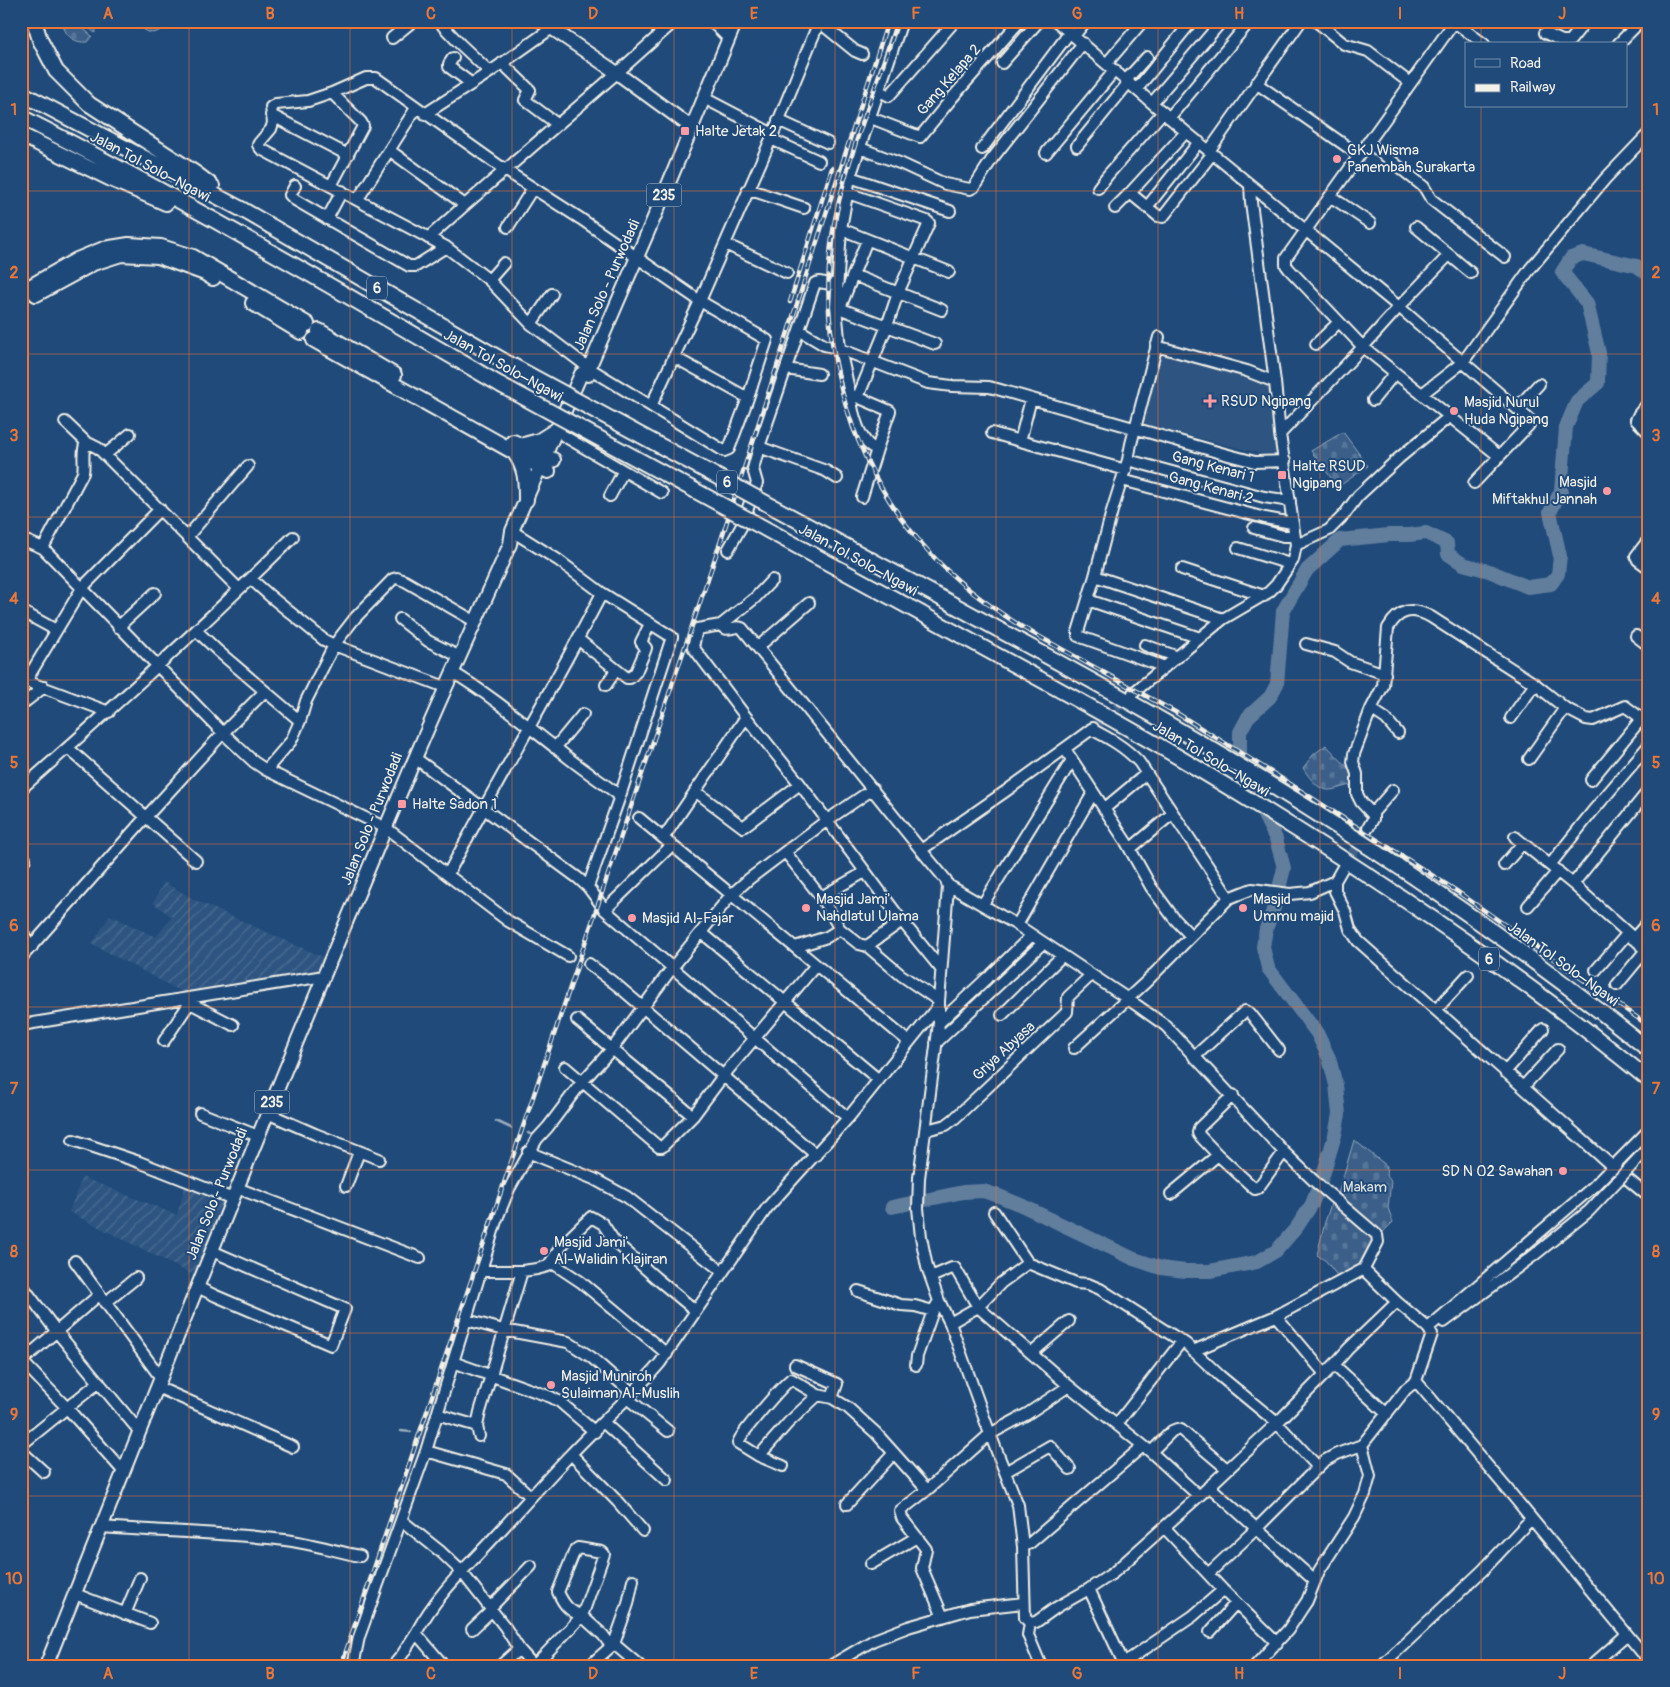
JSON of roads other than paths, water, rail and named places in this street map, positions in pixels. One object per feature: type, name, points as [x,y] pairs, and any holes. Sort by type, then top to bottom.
[{"type":"highway","points":[[34,21],[40,40],[56,71],[89,104],[195,174],[243,210]]},
{"type":"highway","name":"Jalan Tol Solo–Ngawi","points":[[21,93],[243,210],[512,366],[943,599],[1172,726],[1329,821],[1423,883],[1533,961],[1649,1050]]},
{"type":"highway","name":"Jalan Tol Solo–Ngawi","points":[[21,117],[242,236],[501,384],[1179,757],[1324,846],[1416,907],[1523,983],[1614,1051],[1649,1080]]},
{"type":"highway","points":[[21,135],[111,179],[242,236]]},
{"type":"highway","points":[[21,292],[77,260],[104,250],[130,245],[161,247],[194,257],[304,328],[205,273],[158,256],[121,254],[93,263],[21,302]]},
{"type":"highway","points":[[317,335],[457,412],[517,449],[547,464]]},
{"type":"highway","points":[[517,449],[561,433]]},
{"type":"highway","points":[[517,449],[525,471],[525,508]]},
{"type":"main road","name":"Jalan Solo - Purwodadi","points":[[46,1666],[258,1136],[415,758],[525,508],[561,433],[581,374],[589,368],[736,21]]},
{"type":"main road","points":[[546,25],[617,73],[691,127]]},
{"type":"street","points":[[392,38],[413,21]]},
{"type":"street","points":[[651,21],[661,32]]},
{"type":"street","points":[[428,238],[675,21]]},
{"type":"street","points":[[711,21],[729,39]]},
{"type":"street","points":[[877,449],[870,448],[865,442],[853,411],[854,396],[840,349],[837,285],[841,229],[850,177],[871,118],[884,93],[902,21]]},
{"type":"street","points":[[884,93],[955,21]]},
{"type":"street","name":"Gang Kelapa 2","points":[[871,118],[920,137],[1020,21]]},
{"type":"street","points":[[1002,63],[1040,21]]},
{"type":"street","points":[[1056,21],[1186,132],[1399,307],[1530,420],[1530,423],[1474,483]]},
{"type":"street","points":[[982,149],[1072,34],[1086,21]]},
{"type":"street","points":[[1046,153],[1143,21]]},
{"type":"street","points":[[1137,90],[1192,21]]},
{"type":"street","points":[[1152,103],[1222,21]]},
{"type":"street","points":[[1130,193],[1159,217],[1164,216],[1211,152],[1301,21]]},
{"type":"street","points":[[1316,21],[1344,44],[1368,52],[1410,83]]},
{"type":"street","points":[[1481,42],[1454,21],[1286,258],[1286,265],[1363,348],[1499,456]]},
{"type":"street","points":[[1545,33],[1562,42],[1570,41],[1586,21]]},
{"type":"street","points":[[1620,42],[1634,28],[1632,21]]},
{"type":"street","points":[[651,406],[772,136],[818,22],[862,54]]},
{"type":"street","points":[[358,199],[389,150],[421,111],[472,84],[490,72],[546,25]]},
{"type":"street","points":[[443,26],[490,72]]},
{"type":"street","points":[[1098,188],[1245,27]]},
{"type":"street","points":[[860,148],[902,164],[945,184],[970,189],[974,187],[992,159],[1083,43]]},
{"type":"street","points":[[454,58],[449,67],[472,84]]},
{"type":"street","points":[[1077,146],[1147,58]]},
{"type":"street","points":[[502,63],[530,90],[525,100],[557,124]]},
{"type":"street","points":[[373,77],[421,111],[636,258],[700,300],[767,340],[748,398],[727,451],[724,451],[589,368],[531,324],[490,280],[446,247],[258,147],[273,123],[271,107],[276,104],[308,101],[366,78],[373,77]]},
{"type":"street","points":[[1256,84],[1358,155]]},
{"type":"street","points":[[331,186],[363,126],[332,93]]},
{"type":"street","points":[[704,98],[819,161]]},
{"type":"street","points":[[271,115],[348,155]]},
{"type":"street","points":[[778,120],[828,143]]},
{"type":"street","points":[[1115,208],[1186,132]]},
{"type":"street","points":[[1422,394],[1463,362],[1530,269],[1605,179],[1649,133]]},
{"type":"street","points":[[1147,207],[1199,142]]},
{"type":"street","points":[[1368,142],[1424,187],[1431,199],[1505,257]]},
{"type":"street","points":[[389,150],[465,204]]},
{"type":"street","points":[[850,177],[950,211]]},
{"type":"street","points":[[1133,693],[1223,619],[1264,596],[1276,585],[1294,557],[1295,541],[1250,185]]},
{"type":"street","points":[[295,186],[290,195],[292,198],[413,267],[446,247]]},
{"type":"street","points":[[508,227],[533,188]]},
{"type":"street","points":[[748,189],[804,208]]},
{"type":"street","points":[[327,219],[342,191]]},
{"type":"street","points":[[848,193],[928,222],[929,224],[898,293],[872,361],[854,396]]},
{"type":"street","points":[[1330,196],[1370,223]]},
{"type":"street","points":[[1416,227],[1472,273]]},
{"type":"street","points":[[841,229],[949,272]]},
{"type":"street","points":[[838,308],[854,275],[867,240]]},
{"type":"street","points":[[725,244],[787,273]]},
{"type":"street","points":[[1280,434],[1449,255]]},
{"type":"street","points":[[490,280],[504,263]]},
{"type":"street","points":[[854,275],[942,310]]},
{"type":"street","points":[[728,550],[741,526],[757,483],[753,469],[759,447],[814,283],[837,285]]},
{"type":"street","points":[[531,324],[552,294]]},
{"type":"street","points":[[838,308],[934,344]]},
{"type":"street","points":[[1316,344],[1339,322]]},
{"type":"street","points":[[799,330],[824,344],[928,383],[989,387],[1255,462],[1285,461]]},
{"type":"street","points":[[1165,668],[1078,636],[1127,465],[1158,342],[1247,370],[1275,382]]},
{"type":"street","points":[[674,357],[748,398]]},
{"type":"street","points":[[786,368],[819,374]]},
{"type":"street","points":[[1373,400],[1395,373]]},
{"type":"street","points":[[1517,408],[1539,384]]},
{"type":"street","points":[[854,396],[890,411],[862,497]]},
{"type":"street","points":[[1020,441],[1031,399]]},
{"type":"street","points":[[1649,402],[1638,414],[1636,420],[1649,433]]},
{"type":"street","points":[[1254,528],[1295,541],[1329,530],[1344,515],[1358,496],[1399,458],[1450,416]]},
{"type":"street","points":[[65,422],[86,442],[105,455],[239,589]]},
{"type":"street","points":[[561,433],[623,472],[662,493]]},
{"type":"street","name":"Gang Kenari 1","points":[[992,433],[1020,441],[1290,501]]},
{"type":"street","points":[[105,455],[130,434]]},
{"type":"street","points":[[43,548],[83,473],[83,450],[86,442]]},
{"type":"street","points":[[759,447],[826,471],[837,478]]},
{"type":"street","points":[[187,537],[248,466]]},
{"type":"street","points":[[610,496],[623,472]]},
{"type":"street","name":"Gang Kenari 2","points":[[1122,480],[1255,516],[1292,523]]},
{"type":"street","points":[[108,712],[24,680],[82,588],[160,509]]},
{"type":"street","points":[[513,536],[558,560],[602,594],[672,637],[588,887]]},
{"type":"street","points":[[21,789],[197,630],[293,537]]},
{"type":"street","points":[[21,539],[43,548],[118,627],[254,762],[266,770],[386,828],[508,921],[568,956]]},
{"type":"street","points":[[1649,539],[1636,556],[1638,560],[1649,568]]},
{"type":"street","points":[[1238,548],[1290,564]]},
{"type":"street","points":[[1182,569],[1264,596]]},
{"type":"street","points":[[1095,576],[1223,619]]},
{"type":"street","points":[[266,770],[291,741],[306,701],[334,645],[355,618],[394,578],[404,580],[476,622]]},
{"type":"street","points":[[251,579],[324,640],[445,687]]},
{"type":"street","points":[[772,580],[755,598],[721,625],[697,629],[693,647],[800,784],[902,922],[941,970]]},
{"type":"street","points":[[118,627],[155,592]]},
{"type":"street","points":[[448,874],[529,726],[579,640],[602,594]]},
{"type":"street","points":[[1088,600],[1200,638]]},
{"type":"street","points":[[758,647],[809,603]]},
{"type":"street","points":[[1368,828],[1373,819],[1372,814],[1357,794],[1357,774],[1353,762],[1354,754],[1371,710],[1383,686],[1388,628],[1399,615],[1411,611],[1421,612],[1431,617],[1536,684],[1565,708],[1590,720],[1624,706],[1646,719],[1591,780]]},
{"type":"street","points":[[23,612],[56,630]]},
{"type":"street","points":[[400,618],[428,641],[460,657]]},
{"type":"street","points":[[579,640],[627,678],[633,676],[645,651],[646,648],[641,642],[650,624]]},
{"type":"street","points":[[721,625],[724,629],[741,627],[948,885],[1017,925],[1166,1026],[1194,1057],[1233,1095],[1284,1152],[1378,1237],[1378,1242],[1364,1269],[1276,1316],[1193,1350]]},
{"type":"street","points":[[197,630],[300,721]]},
{"type":"street","points":[[1636,636],[1649,646]]},
{"type":"street","points":[[1145,644],[1178,657]]},
{"type":"street","points":[[1306,644],[1336,652],[1350,662],[1384,674]]},
{"type":"street","points":[[606,685],[616,670]]},
{"type":"street","points":[[452,672],[529,726],[555,748],[620,796]]},
{"type":"street","points":[[1511,718],[1536,684]]},
{"type":"street","points":[[21,705],[44,688]]},
{"type":"street","points":[[21,958],[145,818],[223,733],[265,691]]},
{"type":"street","points":[[1529,759],[1565,708]]},
{"type":"street","points":[[1371,710],[1386,720],[1398,733]]},
{"type":"street","points":[[555,748],[583,714]]},
{"type":"street","points":[[605,910],[668,841],[695,791],[746,717]]},
{"type":"street","points":[[921,850],[1092,728],[1131,753],[1229,898]]},
{"type":"street","points":[[1528,906],[1554,868],[1649,745]]},
{"type":"street","points":[[68,748],[145,818],[196,861]]},
{"type":"street","points":[[1065,749],[1130,849],[1160,901],[1190,935]]},
{"type":"street","points":[[415,758],[588,887],[605,910],[848,1118]]},
{"type":"street","points":[[983,904],[1072,760]]},
{"type":"street","points":[[1104,809],[1146,774]]},
{"type":"street","points":[[695,791],[743,826],[800,784]]},
{"type":"street","points":[[355,1665],[359,1637],[426,1451],[481,1271],[506,1197],[528,1152],[582,1082],[612,1049],[672,968],[731,895],[826,821],[872,790]]},
{"type":"street","points":[[1372,814],[1393,790]]},
{"type":"street","points":[[1573,884],[1649,790]]},
{"type":"street","points":[[1017,925],[1093,793]]},
{"type":"street","points":[[1130,849],[1172,814]]},
{"type":"street","points":[[639,818],[909,1042]]},
{"type":"street","points":[[1504,865],[1519,840],[1573,884],[1639,944]]},
{"type":"street","points":[[786,853],[821,897],[840,929],[859,944],[868,946],[897,972],[939,1003]]},
{"type":"street","points":[[1343,867],[1335,881],[1335,891],[1345,911],[1350,929],[1358,941],[1649,1197]]},
{"type":"street","points":[[821,897],[865,872]]},
{"type":"street","points":[[1074,1048],[1128,999],[1229,898],[1252,889],[1290,894],[1310,892],[1335,881]]},
{"type":"street","points":[[948,885],[939,1023],[918,1191],[922,1245],[926,1264],[939,1300],[950,1323],[1018,1505],[1023,1548],[1025,1618],[1030,1623]]},
{"type":"street","points":[[1617,985],[1649,921]]},
{"type":"street","points":[[868,946],[902,922]]},
{"type":"street","points":[[795,947],[827,937],[840,929]]},
{"type":"street","points":[[21,931],[32,947]]},
{"type":"street","points":[[702,932],[879,1080]]},
{"type":"street","points":[[939,1023],[1031,936]]},
{"type":"street","points":[[1596,970],[1649,937]]},
{"type":"street","points":[[936,1043],[1043,943]]},
{"type":"street","points":[[1002,1015],[1062,956]]},
{"type":"street","points":[[589,964],[643,1007],[816,1155]]},
{"type":"street","points":[[565,1067],[659,1147],[664,1145],[693,1116],[723,1076],[816,965]]},
{"type":"street","points":[[1436,1010],[1468,975]]},
{"type":"street","points":[[21,1025],[192,1000],[324,976]]},
{"type":"street","name":"Griya Abyasa","points":[[926,1130],[946,1125],[954,1119],[1067,1012],[1068,997],[1087,979]]},
{"type":"street","points":[[192,1000],[233,1025]]},
{"type":"street","points":[[164,1041],[192,1000]]},
{"type":"street","points":[[393,1666],[402,1655],[423,1620],[461,1572],[530,1496],[595,1432],[646,1379],[667,1354],[766,1208],[848,1118],[939,1003]]},
{"type":"street","points":[[1194,1057],[1245,1011],[1250,1013],[1279,1050]]},
{"type":"street","points":[[576,1020],[693,1116]]},
{"type":"street","points":[[1505,1072],[1543,1029]]},
{"type":"street","points":[[1523,1087],[1558,1049]]},
{"type":"street","points":[[1233,1095],[1198,1131],[1199,1135],[1255,1189],[1258,1188],[1284,1152]]},
{"type":"street","points":[[200,1112],[258,1136]]},
{"type":"street","points":[[268,1113],[379,1159]]},
{"type":"street","points":[[1430,1330],[1576,1202],[1649,1130]]},
{"type":"street","points":[[73,1140],[420,1258]]},
{"type":"street","points":[[1430,1330],[1533,1256],[1589,1211],[1649,1148]]},
{"type":"street","points":[[346,1186],[359,1152]]},
{"type":"street","points":[[528,1152],[594,1179],[627,1197],[723,1272]]},
{"type":"street","points":[[1170,1194],[1218,1155]]},
{"type":"street","points":[[994,1212],[1028,1263],[1076,1282],[1100,1289],[1182,1341],[1277,1423],[1318,1467]]},
{"type":"street","points":[[481,1271],[522,1271],[544,1268],[551,1262],[572,1234],[593,1217],[603,1224],[614,1241],[696,1311]]},
{"type":"street","points":[[197,1287],[331,1345],[345,1309],[212,1251]]},
{"type":"street","points":[[75,1262],[159,1382],[294,1447]]},
{"type":"street","points":[[551,1262],[581,1282],[667,1354]]},
{"type":"street","points":[[950,1323],[978,1307],[1001,1283],[1028,1263]]},
{"type":"street","points":[[931,1278],[955,1268],[978,1307],[1069,1386],[1147,1449],[1198,1496]]},
{"type":"street","points":[[1208,1574],[1318,1467],[1330,1458],[1362,1445],[1406,1389],[1416,1382],[1432,1338],[1430,1330],[1397,1302],[1364,1269]]},
{"type":"street","points":[[479,1436],[477,1426],[480,1412],[522,1271]]},
{"type":"street","points":[[124,1472],[22,1360],[102,1299],[136,1278]]},
{"type":"street","points":[[23,1291],[140,1432]]},
{"type":"street","points":[[858,1292],[933,1311]]},
{"type":"street","points":[[916,1365],[917,1356],[933,1311],[939,1300]]},
{"type":"street","points":[[1030,1623],[1036,1622],[1113,1573],[1277,1423],[1348,1349],[1397,1302]]},
{"type":"street","points":[[1276,1316],[1325,1374]]},
{"type":"street","points":[[467,1320],[503,1330],[562,1341],[575,1346],[591,1357],[668,1431]]},
{"type":"street","points":[[1032,1353],[1070,1321]]},
{"type":"street","points":[[1117,1424],[1182,1341]]},
{"type":"street","points":[[454,1362],[551,1397],[560,1402],[595,1432]]},
{"type":"street","points":[[795,1364],[837,1384],[832,1398]]},
{"type":"street","points":[[1334,1365],[1387,1414]]},
{"type":"street","points":[[783,1466],[750,1452],[737,1442],[790,1379],[792,1379],[818,1394],[832,1398],[847,1407],[894,1453],[927,1490]]},
{"type":"street","points":[[21,1445],[99,1382]]},
{"type":"street","points":[[1416,1382],[1649,1662]]},
{"type":"street","points":[[943,1617],[922,1568],[926,1549],[902,1518],[900,1511],[927,1490],[990,1434],[1027,1414],[1069,1386]]},
{"type":"street","points":[[759,1456],[788,1423],[818,1394]]},
{"type":"street","points":[[437,1414],[477,1426]]},
{"type":"street","points":[[603,1422],[667,1480]]},
{"type":"street","points":[[1023,1548],[1147,1449],[1177,1429],[1181,1430],[1227,1469]]},
{"type":"street","points":[[1255,1666],[1288,1630],[1302,1610],[1319,1571],[1354,1516],[1365,1494],[1370,1476],[1362,1445]]},
{"type":"street","points":[[1005,1472],[1050,1446],[1070,1469]]},
{"type":"street","points":[[21,1451],[44,1472]]},
{"type":"street","points":[[426,1451],[506,1474],[530,1496]]},
{"type":"street","points":[[847,1504],[894,1453]]},
{"type":"street","points":[[571,1454],[618,1501],[643,1531]]},
{"type":"street","points":[[1209,1486],[1315,1581]]},
{"type":"street","points":[[1381,1666],[1483,1570],[1531,1519]]},
{"type":"street","points":[[401,1520],[441,1552],[461,1572],[534,1666],[582,1616],[604,1554],[602,1552],[578,1548],[575,1550],[558,1592],[568,1609],[582,1616],[613,1645],[640,1666]]},
{"type":"street","points":[[102,1527],[280,1539],[360,1556]]},
{"type":"street","points":[[1164,1527],[1276,1643]]},
{"type":"street","points":[[871,1564],[916,1537]]},
{"type":"street","points":[[472,1629],[531,1566]]},
{"type":"street","points":[[125,1614],[140,1578]]},
{"type":"street","points":[[589,1666],[613,1645],[628,1604],[633,1580]]},
{"type":"street","points":[[1089,1589],[1125,1664],[1193,1616],[1223,1590]]},
{"type":"street","points":[[75,1594],[150,1623]]},
{"type":"street","points":[[834,1665],[874,1640],[908,1627],[970,1609],[1024,1603]]},
{"type":"street","points":[[1210,1632],[1236,1603]]},
{"type":"street","points":[[1030,1623],[1028,1635],[1041,1666]]},
{"type":"street","points":[[416,1633],[444,1666]]},
{"type":"street","points":[[1591,1666],[1626,1635]]},
{"type":"street","points":[[500,1666],[519,1649]]},
{"type":"waterway","points":[[892,1207],[963,1192],[983,1191],[1021,1205],[1134,1259],[1161,1268],[1185,1271],[1210,1271],[1257,1262],[1276,1251],[1297,1227],[1312,1204],[1335,1135],[1339,1114],[1336,1085],[1329,1058],[1317,1033],[1268,968],[1263,947],[1266,929],[1275,905],[1284,868],[1276,839],[1240,760],[1240,732],[1248,717],[1270,697],[1277,684],[1283,611],[1307,570],[1340,540],[1389,535],[1426,533],[1447,543],[1448,554],[1463,564],[1489,571],[1528,587],[1551,584],[1558,574],[1560,556],[1550,512],[1561,491],[1566,427],[1577,401],[1598,383],[1599,353],[1587,303],[1562,272],[1571,258],[1583,254],[1637,266],[1649,275]]},
{"type":"waterway","points":[[496,1121],[511,1128]]},
{"type":"waterway","points":[[528,1133],[535,1136]]},
{"type":"waterway","points":[[401,1431],[411,1432]]},
{"type":"tunnel","points":[[1093,728],[1129,697]]},
{"type":"tunnel","points":[[1344,867],[1368,828]]},
{"type":"railway","points":[[341,1666],[721,540],[888,21]]},
{"type":"railway","points":[[898,21],[858,135],[838,205],[830,251],[829,298],[832,345],[842,391],[856,435],[876,478],[901,518],[941,565],[974,594],[998,611],[1022,627],[1175,712],[1287,782],[1458,892],[1649,1026]]},
{"type":"railway","points":[[790,302],[832,168]]},
{"type":"place","name":"Halte Jetak 2","points":[[685,131]]},
{"type":"place","name":"GKJ Wisma Panembah Surakarta","points":[[1337,159]]},
{"type":"place","name":"RSUD Ngipang","points":[[1210,401]]},
{"type":"place","name":"Masjid Nurul Huda Ngipang","points":[[1454,411]]},
{"type":"place","name":"Halte RSUD Ngipang","points":[[1282,475]]},
{"type":"place","name":"Masjid Miftakhul Jannah","points":[[1607,491]]},
{"type":"place","name":"Halte Sadon 1","points":[[402,804]]},
{"type":"place","name":"Masjid Jami' Nahdlatul Ulama","points":[[806,908]]},
{"type":"place","name":"Masjid Ummu majid","points":[[1243,908]]},
{"type":"place","name":"Masjid Al-Fajar","points":[[632,918]]},
{"type":"place","name":"SD N 02 Sawahan","points":[[1563,1171]]},
{"type":"place","name":"Masjid Jami' Al-Walidin Klajiran","points":[[544,1251]]},
{"type":"place","name":"Masjid Muniroh Sulaiman Al-Muslih","points":[[551,1385]]},
{"type":"park label","name":"Makam","points":[[1365,1187]]}]
